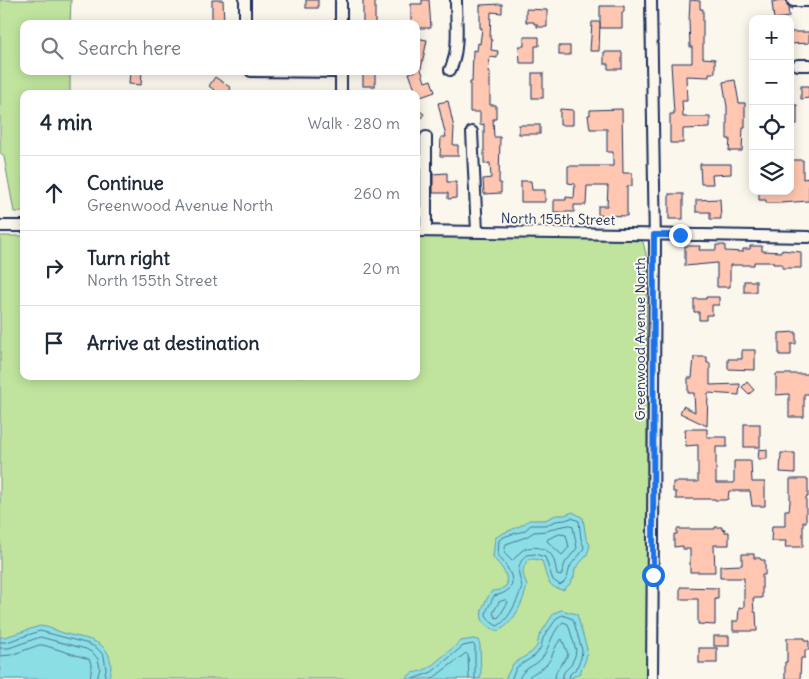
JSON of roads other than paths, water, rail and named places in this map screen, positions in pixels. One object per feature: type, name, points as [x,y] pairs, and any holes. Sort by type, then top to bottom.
[{"type":"street","points":[[245,0],[245,20]]},
{"type":"street","points":[[341,0],[341,20]]},
{"type":"street","points":[[450,70],[455,57],[456,47],[456,0]]},
{"type":"street","name":"Greenwood Avenue North","points":[[651,0],[654,235],[652,679]]},
{"type":"street","points":[[793,1],[809,1]]},
{"type":"street","points":[[341,75],[341,90]]},
{"type":"street","points":[[472,132],[477,231]]},
{"type":"street","points":[[421,231],[426,137]]},
{"type":"street","points":[[0,226],[20,226]]},
{"type":"street","name":"North 155th Street","points":[[421,231],[809,237]]},
{"type":"water","points":[[573,512],[583,518],[586,538],[590,545],[587,555],[575,569],[574,577],[569,585],[563,590],[553,586],[548,580],[542,561],[529,559],[524,566],[523,572],[527,586],[517,612],[504,628],[498,631],[490,628],[482,619],[482,609],[492,591],[500,590],[507,585],[505,573],[493,557],[495,538],[529,520],[545,520],[556,515],[565,515]]},
{"type":"water","points":[[561,610],[577,614],[587,649],[586,659],[580,673],[569,679],[505,679],[513,664],[532,652],[537,646],[539,636],[554,613]]},
{"type":"water","points":[[40,626],[96,642],[102,646],[110,659],[111,669],[108,679],[0,679],[0,637]]},
{"type":"water","points":[[478,640],[480,645],[481,675],[479,679],[405,679],[412,673],[430,667],[461,641]]}]
